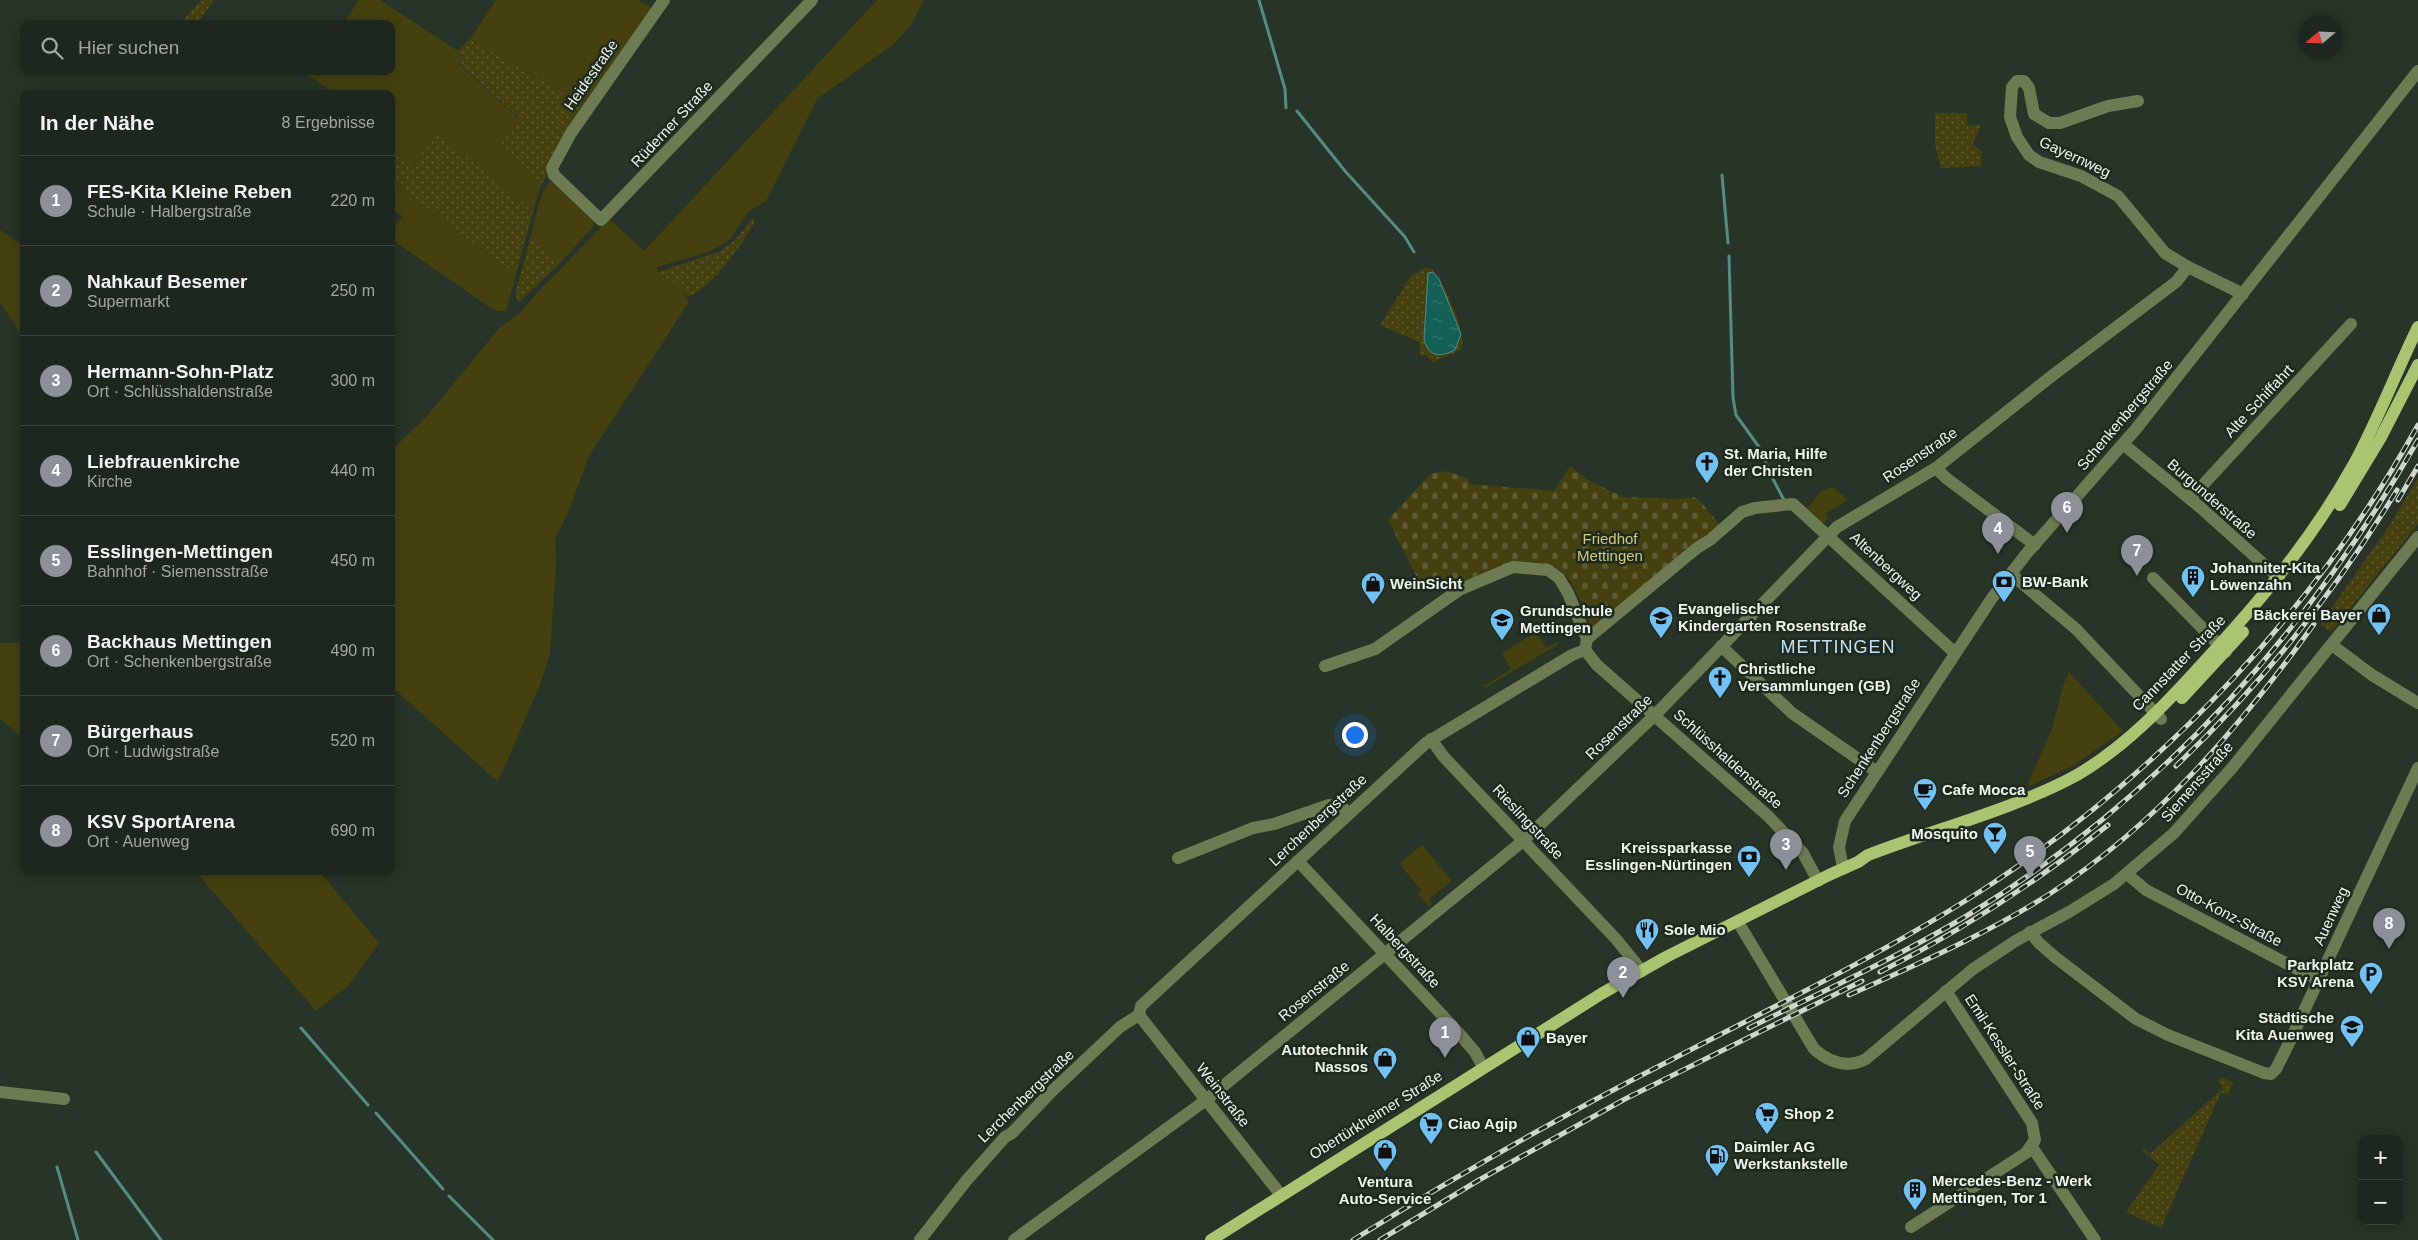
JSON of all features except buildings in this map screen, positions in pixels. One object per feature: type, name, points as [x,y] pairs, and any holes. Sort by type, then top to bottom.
[{"type":"main road","name":"Cannstatter Straße","points":[[2222,649],[2279,578],[2315,528],[2355,463],[2417,331]]},
{"type":"main road","name":"Cannstatter Straße","points":[[1770,906],[1858,862],[1872,862],[2033,804],[2070,788],[2119,756],[2292,574],[2320,536],[2372,452],[2418,365]]},
{"type":"main road","name":"Obertürkheimer Straße","points":[[1211,1240],[1483,1066],[1642,970],[1770,906]]},
{"type":"street","name":"Heidestraße","points":[[552,173],[552,167],[566,139],[664,0]]},
{"type":"street","name":"Rüderner Straße","points":[[552,173],[601,220],[607,216],[812,0]]},
{"type":"street","name":"Schenkenbergstraße","points":[[1843,868],[1839,851],[1842,829],[1982,611],[2035,545],[2123,444],[2418,71]]},
{"type":"street","name":"Gayernweg","points":[[2138,101],[2108,106],[2060,123],[2051,124],[2034,114],[2028,87],[2024,82],[2017,81],[2012,87],[2010,117],[2017,137],[2029,155],[2039,162],[2081,176],[2121,198],[2161,250],[2188,267]]},
{"type":"street","points":[[2188,267],[2243,294]]},
{"type":"street","name":"Rosenstraße","points":[[1014,1240],[1206,1100],[1523,841],[1655,715],[1828,535],[1839,526],[1936,468],[2053,375],[2176,282],[2188,267]]},
{"type":"street","name":"Alte Schiffahrt","points":[[2190,499],[2351,324]]},
{"type":"street","name":"Burgunderstraße","points":[[2123,444],[2190,499],[2279,578]]},
{"type":"street","points":[[1936,468],[1946,478],[2035,545]]},
{"type":"street","name":"Altenbergweg","points":[[1795,505],[1955,653]]},
{"type":"street","name":"Lerchenbergstraße","points":[[920,1240],[966,1181],[1005,1137],[1012,1133],[1050,1093],[1120,1027],[1139,1015],[1140,1008],[1148,1000],[1431,739],[1572,655],[1742,512],[1755,508],[1795,505]]},
{"type":"street","name":"Siemensstraße","points":[[1946,991],[1989,958],[2030,932],[2076,908],[2128,874],[2174,833],[2202,804],[2418,537]]},
{"type":"street","name":"Schlüsshaldenstraße","points":[[1325,666],[1375,649],[1459,590],[1513,567],[1544,569],[1559,578],[1570,597],[1586,644],[1597,665],[1774,822],[1804,853],[1818,881]]},
{"type":"street","points":[[2011,574],[2069,623],[2158,716]]},
{"type":"street","points":[[2153,578],[2222,649]]},
{"type":"street","points":[[2332,645],[2381,681],[2418,703]]},
{"type":"street","points":[[1721,646],[1792,713],[1877,772]]},
{"type":"street","name":"Rieslingstraße","points":[[1431,739],[1443,756],[1616,939],[1642,970]]},
{"type":"street","name":"Auenweg","points":[[2030,932],[2048,951],[2110,1001],[2136,1019],[2168,1035],[2270,1074],[2277,1067],[2418,768]]},
{"type":"street","points":[[1178,858],[1253,828],[1274,824],[1329,805],[1338,805],[1349,814]]},
{"type":"street","name":"Halbergstraße","points":[[1298,861],[1475,1052],[1483,1066]]},
{"type":"street","name":"Otto-Konz-Straße","points":[[2128,874],[2146,890],[2318,980]]},
{"type":"street","name":"Emil-Kessler-Straße","points":[[1738,922],[1808,1042],[1822,1056],[1836,1062],[1855,1063],[1866,1059],[1946,991],[2030,1121],[2033,1142],[2043,1166],[2052,1173],[2095,1240]]},
{"type":"street","name":"Weinstraße","points":[[1139,1015],[1281,1195]]},
{"type":"street","points":[[0,1092],[64,1099]]},
{"type":"street","points":[[1911,1227],[2026,1153],[2033,1142]]},
{"type":"green space","points":[[202,0],[214,0],[200,20],[183,20]]},
{"type":"green space","points":[[359,0],[380,0],[458,51],[459,64],[519,119],[501,143],[541,185],[533,211],[437,132],[412,167],[396,156],[395,157],[395,90],[330,90],[308,75],[395,75],[395,20],[346,20]]},
{"type":"green space","points":[[496,0],[638,0],[653,9],[585,105],[470,39]]},
{"type":"green space","points":[[877,0],[924,0],[910,26],[894,44],[817,99],[766,201],[748,212],[731,238],[705,253],[657,267],[658,272],[681,289],[689,302],[589,456],[568,513],[555,538],[556,566],[550,653],[540,685],[498,782],[395,690],[395,447],[428,415],[500,327],[520,313],[609,219],[644,251]]},
{"type":"green space","points":[[470,39],[585,105],[541,185],[501,143],[519,118],[459,63],[458,51]]},
{"type":"green space","points":[[1935,113],[1967,113],[1967,125],[1981,125],[1972,145],[1982,151],[1981,166],[1941,168],[1935,145]]},
{"type":"green space","points":[[437,132],[533,211],[516,274],[460,234],[395,182],[396,156],[412,167]]},
{"type":"green space","points":[[552,180],[594,220],[593,227],[559,264],[531,236],[541,197]]},
{"type":"green space","points":[[395,182],[460,234],[516,274],[506,311],[497,311],[488,306],[395,242],[395,227],[402,216],[395,211]]},
{"type":"green space","points":[[752,219],[755,220],[754,224],[725,266],[696,292],[687,297],[681,289],[658,272],[721,251],[736,239]]},
{"type":"green space","points":[[0,230],[20,244],[20,332],[0,302]]},
{"type":"green space","points":[[531,236],[559,264],[519,302],[516,297],[516,291]]},
{"type":"green space","points":[[1424,268],[1432,269],[1442,284],[1454,308],[1463,343],[1461,350],[1433,362],[1426,355],[1420,355],[1420,342],[1380,325],[1411,276]]},
{"type":"green space","name":"Friedhof Mettingen","points":[[1570,466],[1588,480],[1623,497],[1676,499],[1694,497],[1701,502],[1720,525],[1592,630],[1580,599],[1570,581],[1557,569],[1543,563],[1527,563],[1510,567],[1458,585],[1442,587],[1436,580],[1422,587],[1388,520],[1430,474],[1446,471],[1469,479],[1469,484],[1554,491]]},
{"type":"green space","points":[[2418,478],[2418,524],[2331,632],[2321,625],[2326,616],[2389,526]]},
{"type":"green space","points":[[1833,487],[1848,500],[1826,513],[1829,518],[1821,525],[1806,510],[1821,491]]},
{"type":"green space","points":[[1536,632],[1546,648],[1558,642],[1559,644],[1485,688],[1484,686],[1511,669],[1502,653]]},
{"type":"green space","points":[[0,643],[20,643],[20,736],[0,719]]},
{"type":"green space","points":[[2069,672],[2123,731],[2071,767],[2029,786],[2029,781],[2052,729],[2063,686]]},
{"type":"green space","points":[[1422,845],[1452,881],[1429,899],[1432,904],[1429,907],[1418,894],[1421,890],[1401,866],[1401,862]]},
{"type":"green space","points":[[198,875],[322,875],[379,943],[348,986],[316,1011]]},
{"type":"green space","points":[[2222,1077],[2233,1083],[2228,1095],[2221,1092],[2161,1228],[2126,1212],[2159,1165],[2142,1150],[2144,1148],[2150,1154],[2223,1088],[2218,1081]]},
{"type":"water","points":[[1433,272],[1439,279],[1461,334],[1455,350],[1440,355],[1429,350],[1424,339],[1428,273]]},
{"type":"waterway","points":[[1259,0],[1285,89],[1286,108]]},
{"type":"waterway","points":[[1297,111],[1345,171],[1405,237],[1414,252]]},
{"type":"waterway","points":[[1722,175],[1728,243]]},
{"type":"waterway","points":[[1729,256],[1733,398],[1736,415],[1759,447],[1785,502]]},
{"type":"waterway","points":[[301,1028],[368,1105]]},
{"type":"waterway","points":[[376,1113],[443,1189]]},
{"type":"waterway","points":[[96,1152],[161,1240]]},
{"type":"waterway","points":[[57,1167],[78,1240]]},
{"type":"waterway","points":[[449,1196],[493,1240]]},
{"type":"railway","points":[[1353,1240],[1549,1125],[1874,954],[1954,908],[2057,838],[2118,789],[2177,736],[2285,620],[2333,557],[2378,492],[2418,425]]},
{"type":"railway","points":[[1749,1028],[1887,959],[1968,915],[2038,869],[2104,818],[2166,764],[2223,706],[2277,645],[2328,580],[2374,512],[2418,440]]},
{"type":"railway","points":[[2398,500],[2418,466]]},
{"type":"railway","points":[[2176,766],[2208,735],[2296,635],[2349,564],[2397,490]]},
{"type":"railway","points":[[1849,995],[1951,948],[2002,922],[2051,893],[2090,866],[2127,836],[2195,771],[2257,699],[2314,624]]},
{"type":"railway","points":[[1880,972],[1940,940],[2026,886],[2108,825]]},
{"type":"railway","points":[[1380,1240],[1479,1180],[1625,1099],[1862,981]]},
{"type":"place","name":"St. Maria, Hilfe der Christen","points":[[1707,484]]},
{"type":"place","name":"Backhaus Mettingen","points":[[2067,533]]},
{"type":"place","name":"Liebfrauenkirche","points":[[1998,554]]},
{"type":"place","name":"Bürgerhaus","points":[[2137,576]]},
{"type":"place","name":"Johanniter-Kita Löwenzahn","points":[[2193,598]]},
{"type":"place","name":"BW-Bank","points":[[2004,603]]},
{"type":"place","name":"WeinSicht","points":[[1373,605]]},
{"type":"place","name":"Bäckerei Bayer","points":[[2379,636]]},
{"type":"place","name":"Evangelischer Kindergarten Rosenstraße","points":[[1661,639]]},
{"type":"place","name":"Grundschule Mettingen","points":[[1502,641]]},
{"type":"place","name":"Christliche Versammlungen (GB)","points":[[1720,699]]},
{"type":"place","name":"Cafe Mocca","points":[[1925,811]]},
{"type":"place","name":"Mosquito","points":[[1995,855]]},
{"type":"place","name":"Hermann-Sohn-Platz","points":[[1786,870]]},
{"type":"place","name":"Esslingen-Mettingen","points":[[2030,877]]},
{"type":"place","name":"Kreissparkasse Esslingen-Nürtingen","points":[[1749,878]]},
{"type":"place","name":"KSV SportArena","points":[[2389,949]]},
{"type":"place","name":"Sole Mio","points":[[1647,951]]},
{"type":"place","name":"Parkplatz KSV Arena","points":[[2371,995]]},
{"type":"place","name":"Nahkauf Besemer","points":[[1623,998]]},
{"type":"place","name":"Städtische Kita Auenweg","points":[[2352,1048]]},
{"type":"place","name":"FES-Kita Kleine Reben","points":[[1445,1058]]},
{"type":"place","name":"Bayer","points":[[1528,1059]]},
{"type":"place","name":"Autotechnik Nassos","points":[[1385,1080]]},
{"type":"place","name":"Shop 2","points":[[1767,1135]]},
{"type":"place","name":"Ciao Agip","points":[[1431,1145]]},
{"type":"place","name":"Ventura Auto-Service","points":[[1385,1172]]},
{"type":"place","name":"Daimler AG Werkstankstelle","points":[[1717,1177]]},
{"type":"place","name":"Mercedes-Benz - Werk Mettingen, Tor 1","points":[[1915,1211]]},
{"type":"district","name":"METTINGEN","points":[[1838,647]]}]
